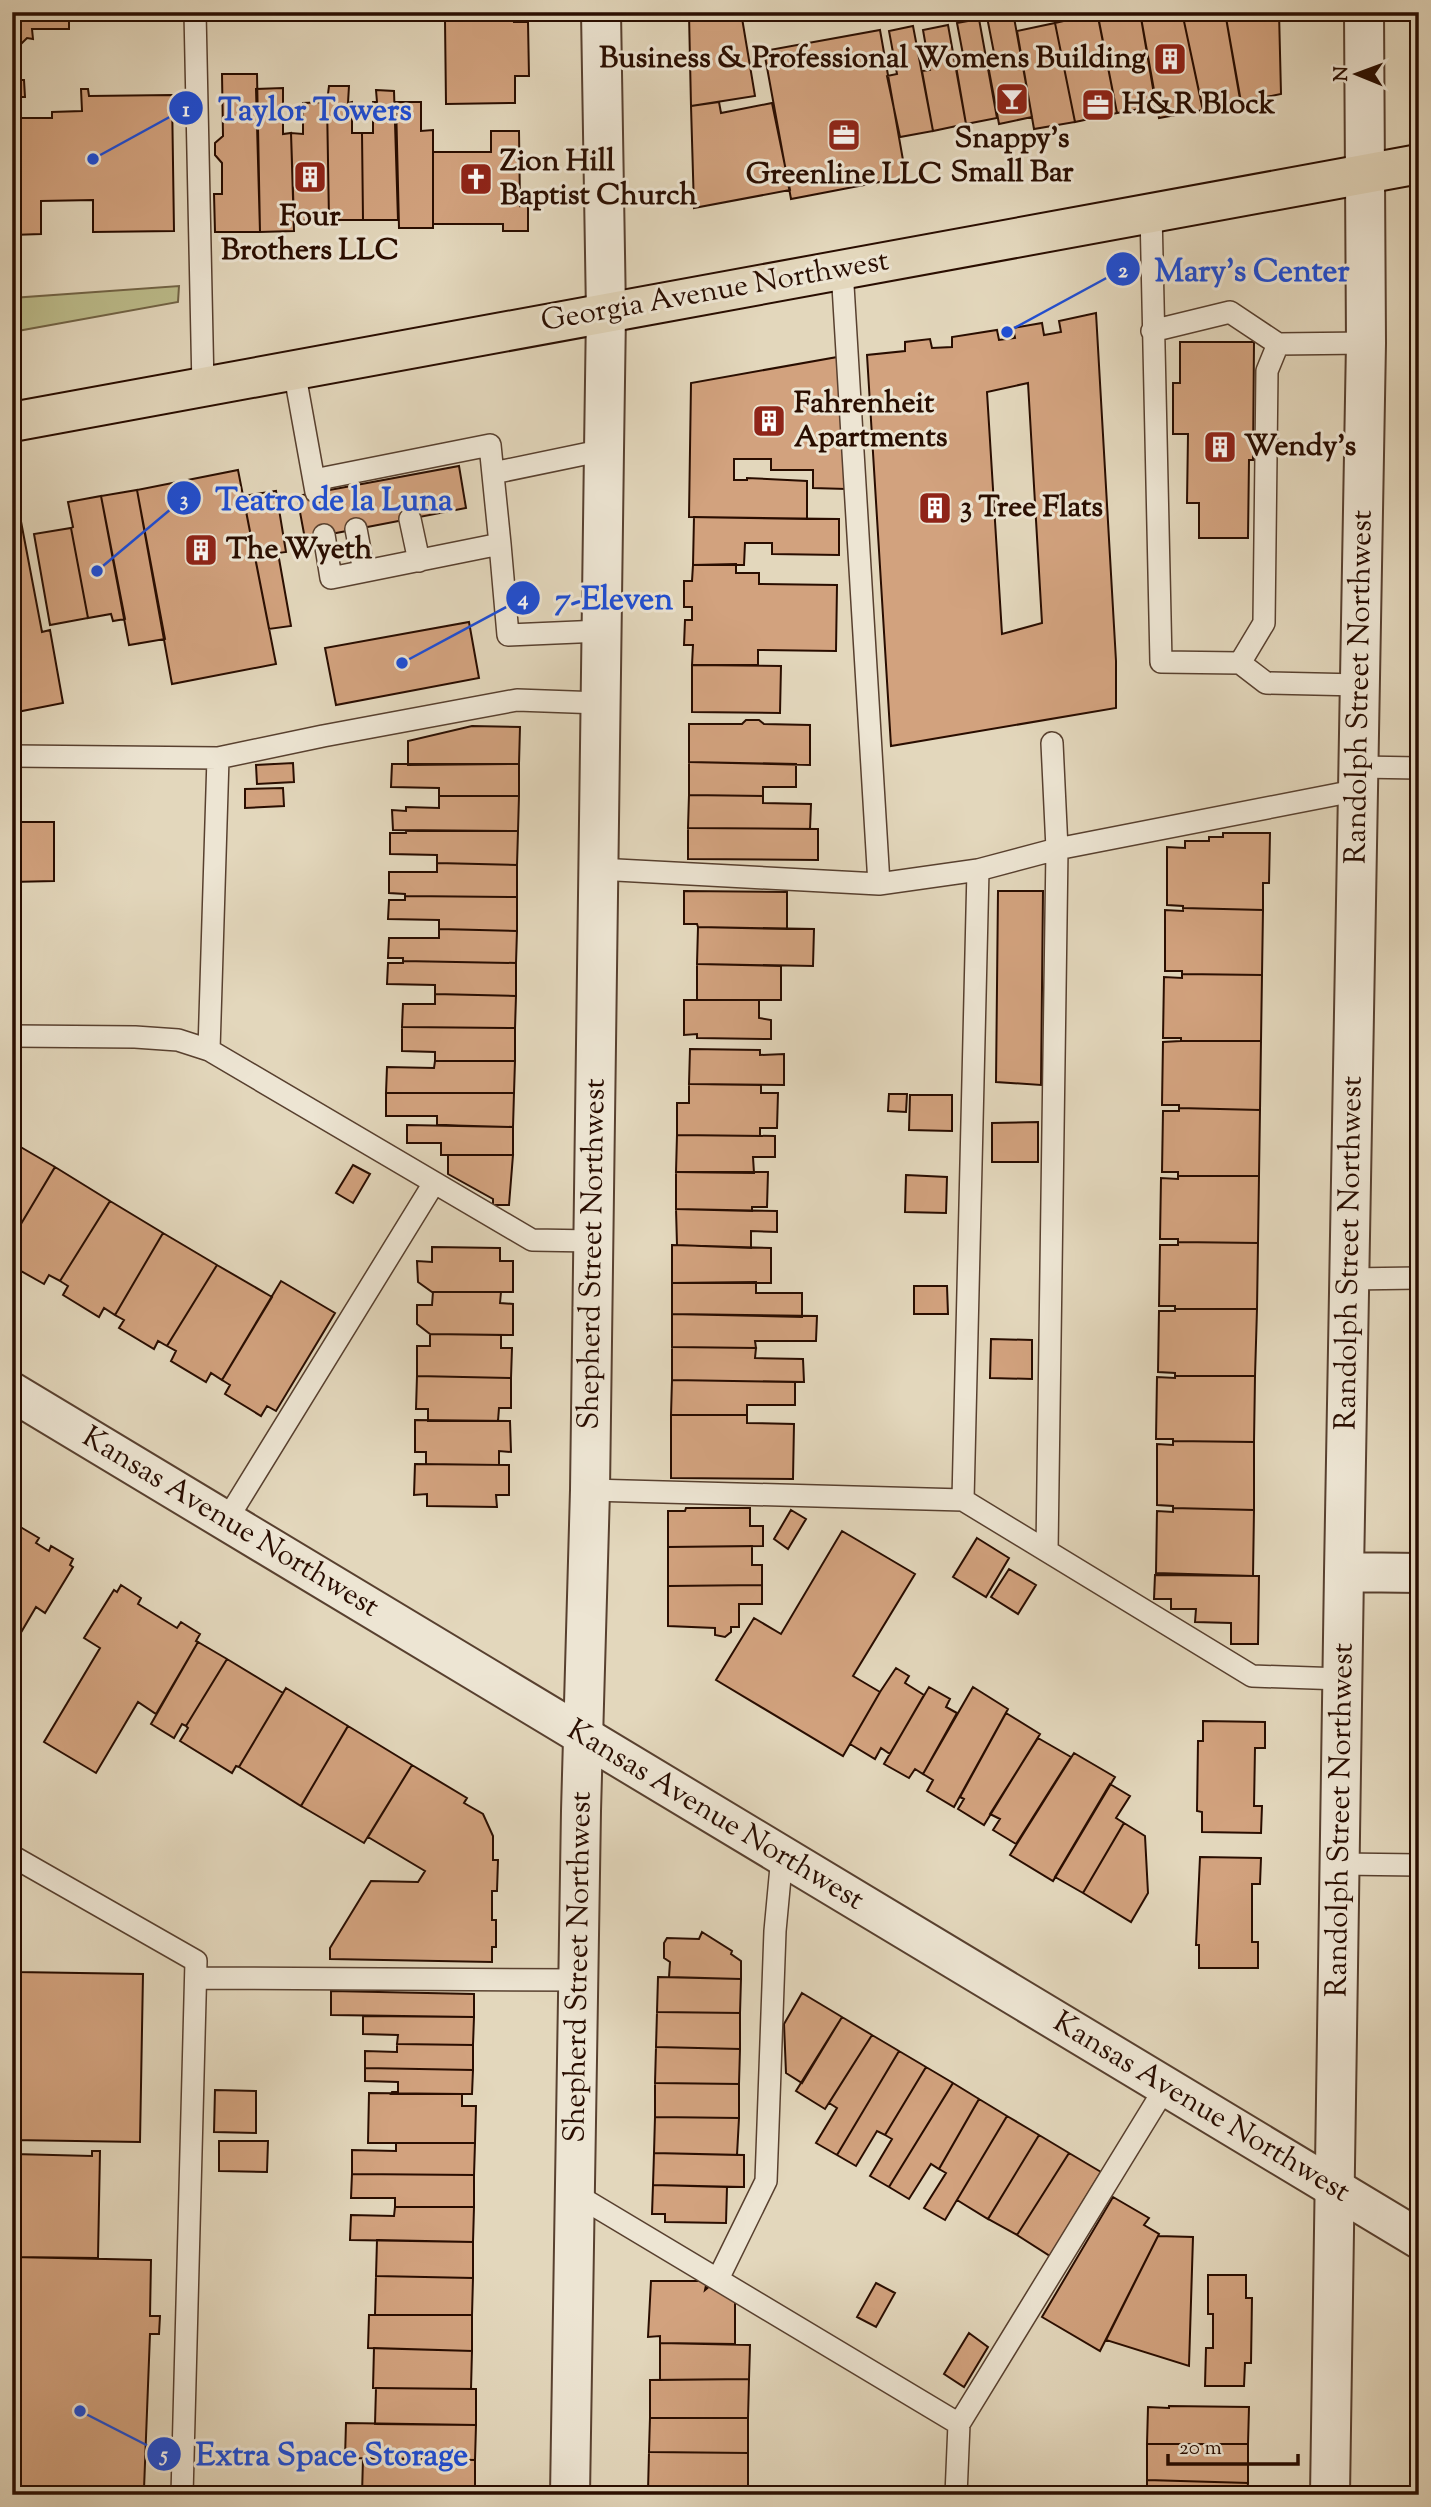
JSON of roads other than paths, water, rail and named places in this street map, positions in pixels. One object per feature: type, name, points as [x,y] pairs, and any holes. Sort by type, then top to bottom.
[{"type":"highway","name":"Georgia Avenue Northwest","points":[[12,422],[1419,164]]},
{"type":"street","name":"Shepherd Street Northwest","points":[[570,2495],[578,1980],[590,1490],[606,313],[600,12]]},
{"type":"street","name":"Randolph Street Northwest","points":[[1330,2495],[1343,1572],[1366,343],[1364,12]]},
{"type":"street","name":"Kansas Avenue Northwest","points":[[12,1392],[1419,2239]]},
{"type":"street","points":[[1343,1572],[1419,1573]]},
{"type":"lane","points":[[195,12],[202,387]]},
{"type":"lane","points":[[1151,212],[1161,662],[1240,663],[1266,683],[1360,685]]},
{"type":"lane","points":[[842,269],[879,884]]},
{"type":"lane","points":[[1152,331],[1230,312],[1279,344],[1366,343]]},
{"type":"lane","points":[[1240,663],[1264,623],[1267,371],[1279,344]]},
{"type":"lane","points":[[294,370],[315,486],[401,470],[490,445],[509,635],[601,631]]},
{"type":"lane","points":[[494,473],[604,450]]},
{"type":"lane","points":[[410,519],[419,561]]},
{"type":"lane","points":[[356,529],[364,571]]},
{"type":"lane","points":[[324,535],[331,578],[500,544]]},
{"type":"lane","points":[[12,756],[218,758],[517,700],[600,703]]},
{"type":"lane","points":[[1047,1551],[1057,849],[1052,743]]},
{"type":"lane","points":[[209,1051],[218,758]]},
{"type":"lane","points":[[598,869],[879,884],[978,870],[1359,779],[1419,768]]},
{"type":"lane","points":[[963,1500],[978,870]]},
{"type":"lane","points":[[12,1036],[167,1040],[209,1051],[532,1240],[593,1241]]},
{"type":"lane","points":[[226,1521],[434,1183]]},
{"type":"lane","points":[[1349,1279],[1419,1278]]},
{"type":"lane","points":[[590,1490],[963,1500],[1252,1676],[1342,1679]]},
{"type":"lane","points":[[12,1856],[197,1961],[182,2495]]},
{"type":"lane","points":[[718,2279],[766,2181],[775,1931],[782,1856]]},
{"type":"lane","points":[[1340,1864],[1419,1865]]},
{"type":"lane","points":[[196,1978],[578,1980]]},
{"type":"lane","points":[[957,2495],[959,2424],[1165,2088]]},
{"type":"lane","points":[[575,2194],[959,2424]]},
{"type":"place","name":"Business & Professional Womens Building","points":[[1170,59]]},
{"type":"place","name":"Snappy's Small Bar","points":[[1012,99]]},
{"type":"place","name":"H&R Block","points":[[1098,105]]},
{"type":"place","name":"Greenline LLC","points":[[844,135]]},
{"type":"place","name":"Taylor Towers","points":[[93,159]]},
{"type":"place","name":"Four Brothers LLC","points":[[310,177]]},
{"type":"place","name":"Zion Hill Baptist Church","points":[[476,179]]},
{"type":"place","name":"Mary's Center","points":[[1007,332]]},
{"type":"place","name":"Fahrenheit Apartments","points":[[769,421]]},
{"type":"place","name":"Wendy's","points":[[1220,447]]},
{"type":"place","name":"3 Tree Flats","points":[[935,508]]},
{"type":"place","name":"The Wyeth","points":[[201,550]]},
{"type":"place","name":"Teatro de la Luna","points":[[97,571]]},
{"type":"place","name":"7-Eleven","points":[[402,663]]},
{"type":"place","name":"Extra Space Storage","points":[[80,2411]]}]
